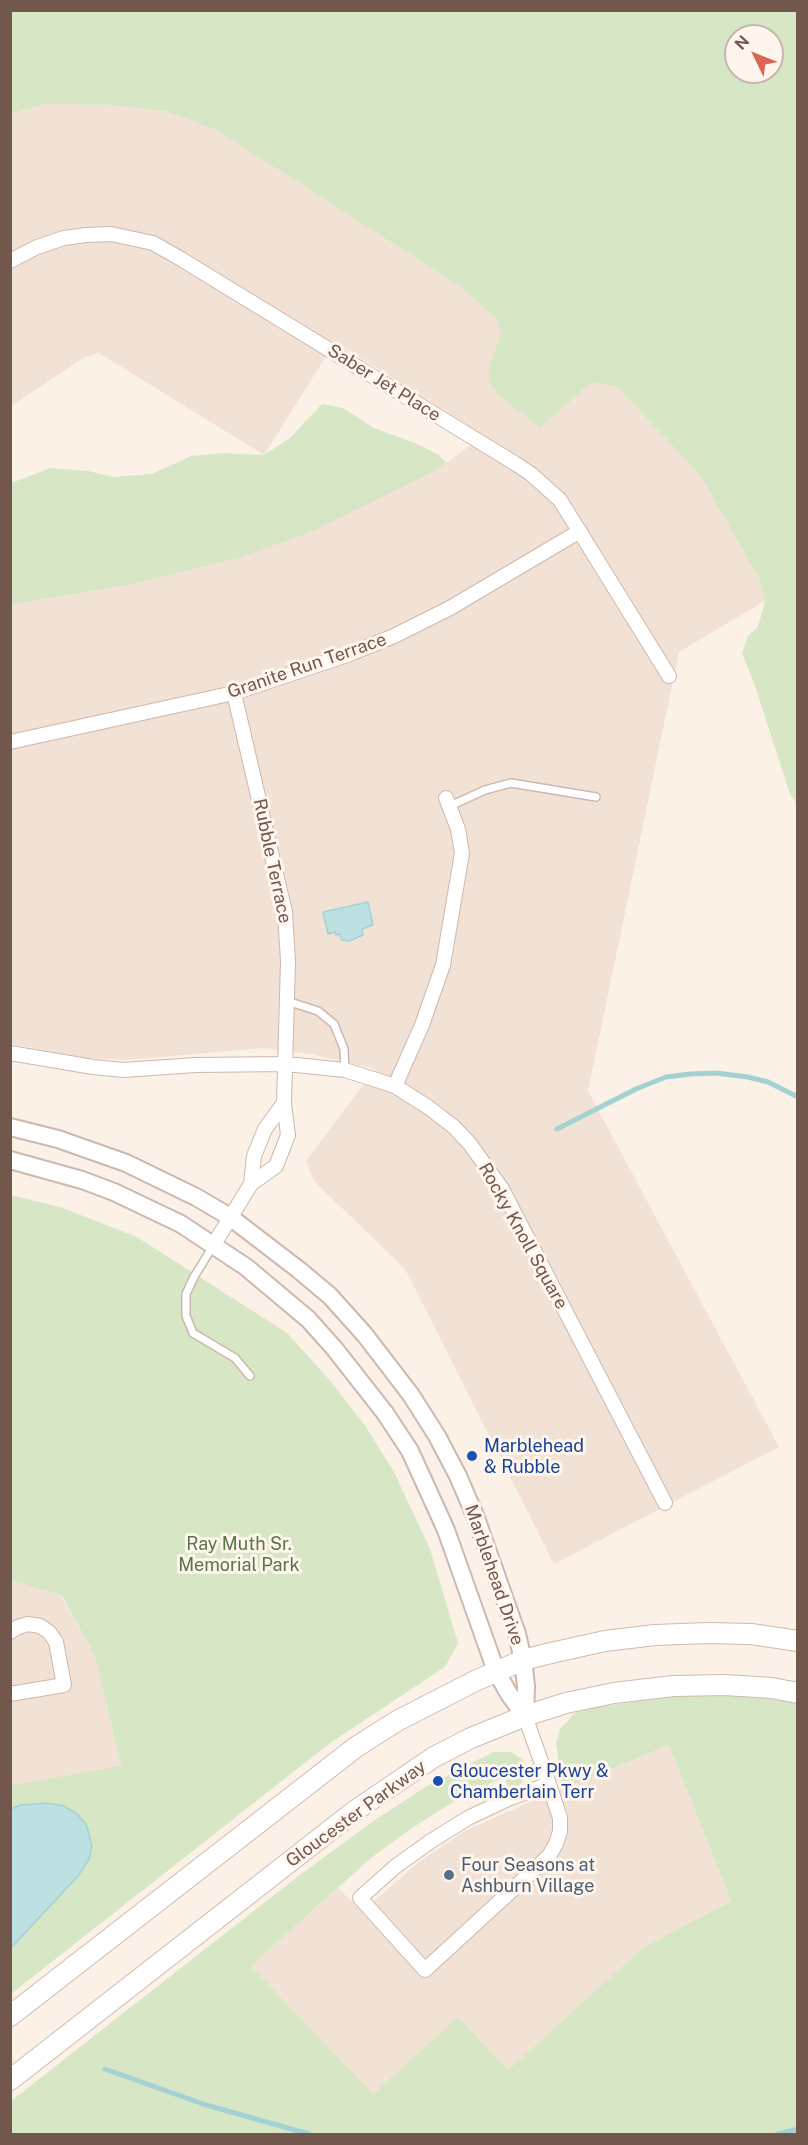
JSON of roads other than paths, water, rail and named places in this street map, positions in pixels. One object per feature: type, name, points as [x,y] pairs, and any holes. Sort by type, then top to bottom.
[{"type":"main road","points":[[10,2016],[356,1747],[397,1721],[496,1671],[523,1660],[605,1641],[655,1635],[751,1634],[798,1641]]},
{"type":"main road","name":"Gloucester Parkway","points":[[10,2080],[381,1792],[434,1757],[471,1738],[525,1716],[566,1703],[614,1693],[673,1686],[724,1685],[772,1688],[798,1693]]},
{"type":"street","name":"Saber Jet Place","points":[[10,261],[37,247],[64,238],[86,235],[111,234],[153,243],[516,464],[560,500],[669,676]]},
{"type":"street","name":"Granite Run Terrace","points":[[10,742],[234,693],[346,655],[394,636],[450,608],[580,531]]},
{"type":"street","name":"Rubble Terrace","points":[[214,1244],[251,1184],[276,1166],[288,1135],[284,1103],[288,961],[285,912],[234,693]]},
{"type":"street","points":[[395,1086],[429,1007],[443,965],[462,853],[458,829],[448,802]]},
{"type":"street","name":"Rocky Knoll Square","points":[[10,1053],[123,1070],[196,1065],[286,1064],[345,1070],[395,1086],[429,1107],[454,1127],[492,1173],[589,1354],[665,1503]]},
{"type":"street","name":"Rubble Terrace","points":[[251,1184],[255,1156],[265,1129],[284,1103]]},
{"type":"street","name":"Marblehead Drive","points":[[10,1127],[58,1139],[126,1162],[196,1197],[230,1217],[265,1242],[330,1296],[365,1335],[411,1395],[441,1444],[476,1518],[517,1634],[526,1686],[525,1716]]},
{"type":"street","name":"Marblehead Drive","points":[[10,1160],[82,1180],[114,1192],[181,1224],[246,1267],[308,1319],[360,1378],[410,1451],[446,1530],[496,1671],[508,1694],[525,1716]]},
{"type":"street","points":[[10,1632],[28,1624],[40,1626],[50,1632],[56,1642],[64,1685],[10,1694]]},
{"type":"street","points":[[525,1716],[549,1784],[560,1818],[560,1831],[556,1844],[549,1856],[425,1970],[360,1898],[396,1866],[450,1830],[508,1799],[549,1784]]},
{"type":"lane","points":[[448,802],[511,783],[596,797]]},
{"type":"lane","points":[[287,1001],[318,1011],[334,1024],[344,1049],[345,1070]]},
{"type":"lane","points":[[214,1244],[186,1294],[186,1316],[193,1333],[235,1358],[250,1376]]},
{"type":"water","points":[[368,902],[373,925],[362,929],[363,935],[349,941],[342,940],[340,934],[336,935],[335,932],[328,934],[323,912]]},
{"type":"water","points":[[46,1803],[64,1806],[77,1814],[86,1824],[92,1845],[89,1859],[78,1876],[11,1948],[11,1809],[20,1805]]},
{"type":"waterway","points":[[557,1129],[636,1089],[666,1077],[716,1073],[748,1077],[768,1082],[798,1097]]},
{"type":"waterway","points":[[105,2069],[206,2105],[309,2134]]},
{"type":"waterway","points":[[778,2134],[798,2129]]},
{"type":"place","name":"Marblehead & Rubble","points":[[472,1456]]},
{"type":"place","name":"Gloucester Pkwy & Chamberlain Terr","points":[[438,1781]]},
{"type":"place","name":"Four Seasons at Ashburn Village","points":[[449,1875]]},
{"type":"park label","name":"Ray Muth Sr. Memorial Park","points":[[239,1554]]}]
